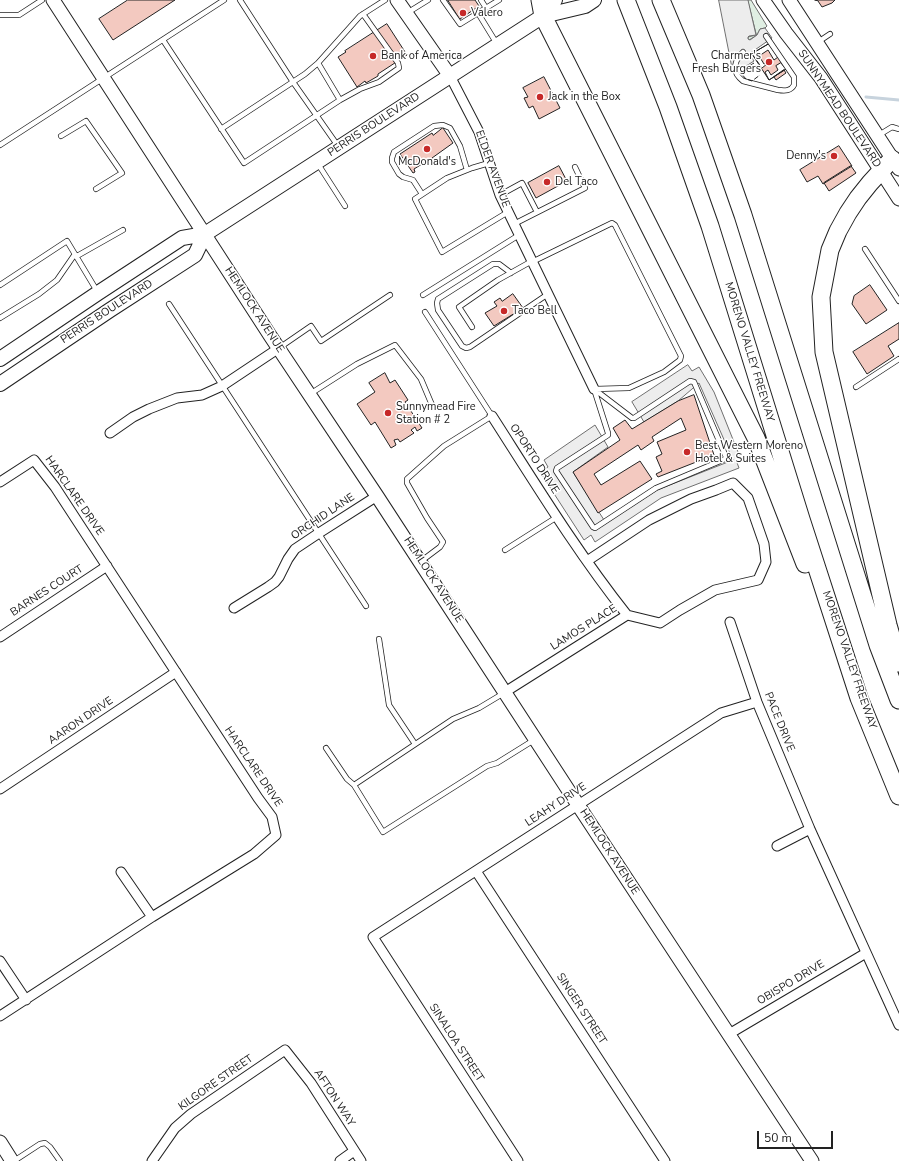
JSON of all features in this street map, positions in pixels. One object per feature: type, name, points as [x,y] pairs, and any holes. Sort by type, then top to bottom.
[{"type":"highway","name":"MORENO VALLEY FREEWAY","points":[[626,0],[668,107],[710,226],[801,519],[860,698],[899,796]]},
{"type":"highway","points":[[662,0],[701,95],[743,215],[878,645],[899,700]]},
{"type":"highway","points":[[542,8],[756,438],[860,698]]},
{"type":"highway","points":[[891,167],[870,183],[848,213],[838,231],[830,250],[821,297],[824,352],[888,625],[899,663]]},
{"type":"main road","name":"PERRIS BOULEVARD","points":[[0,359],[182,238],[205,234],[339,148],[498,45],[542,8],[555,0]]},
{"type":"main road","name":"PERRIS BOULEVARD","points":[[542,8],[585,6],[594,0]]},
{"type":"main road","name":"PERRIS BOULEVARD","points":[[0,384],[195,255],[205,234]]},
{"type":"street","name":"HEMLOCK AVENUE","points":[[53,0],[279,348],[812,1161]]},
{"type":"street","name":"ELDER AVENUE","points":[[397,0],[450,76],[479,132],[500,195],[594,388]]},
{"type":"street","name":"SUNNYMEAD BOULEVARD","points":[[763,0],[786,34],[891,167]]},
{"type":"street","name":"SUNNYMEAD BOULEVARD","points":[[789,0],[877,136],[891,167],[899,199]]},
{"type":"street","points":[[110,433],[133,417],[148,409],[177,398],[202,395],[222,386],[279,348]]},
{"type":"street","name":"OPORTO DRIVE","points":[[492,416],[557,517],[606,589],[627,615]]},
{"type":"street","name":"HARCLARE DRIVE","points":[[0,482],[34,460],[55,487],[108,566],[258,798],[272,817],[276,835],[254,854],[152,917],[0,1016]]},
{"type":"street","name":"LAMOS PLACE","points":[[505,692],[627,615],[660,623],[715,590],[758,580],[766,562],[764,544],[748,498],[733,482],[691,499],[649,520],[587,561]]},
{"type":"street","name":"ORCHID LANE","points":[[234,608],[275,582],[295,550],[377,496]]},
{"type":"street","name":"BARNES COURT","points":[[0,637],[108,566]]},
{"type":"street","name":"PACE DRIVE","points":[[730,622],[757,702],[810,829],[899,1025]]},
{"type":"street","name":"AARON DRIVE","points":[[0,789],[176,672]]},
{"type":"street","name":"LEAHY DRIVE","points":[[373,938],[721,713],[757,702]]},
{"type":"street","points":[[777,846],[810,829]]},
{"type":"street","name":"SINGER STREET","points":[[476,871],[665,1161]]},
{"type":"street","points":[[121,872],[152,917]]},
{"type":"street","name":"SINALOA STREET","points":[[373,938],[518,1161]]},
{"type":"street","name":"OBISPO DRIVE","points":[[729,1034],[866,953]]},
{"type":"street","points":[[0,961],[26,1000]]},
{"type":"street","name":"AFTON WAY","points":[[285,1050],[311,1083],[361,1161]]},
{"type":"street","name":"KILGORE STREET","points":[[152,1161],[171,1133],[191,1114],[285,1050]]},
{"type":"street","points":[[0,1142],[13,1161]]},
{"type":"street","points":[[340,1161],[354,1151]]},
{"type":"lane","points":[[0,16],[19,15],[42,0]]},
{"type":"lane","points":[[0,145],[224,0]]},
{"type":"lane","points":[[240,0],[293,82],[339,148]]},
{"type":"lane","points":[[221,129],[306,74],[363,14],[385,0]]},
{"type":"lane","points":[[406,14],[428,0]]},
{"type":"lane","points":[[443,0],[460,24],[499,0]]},
{"type":"lane","points":[[481,0],[486,8]]},
{"type":"lane","points":[[478,13],[498,45]]},
{"type":"lane","points":[[163,40],[244,163],[340,100],[360,89],[379,82],[398,68],[398,63],[363,14]]},
{"type":"lane","points":[[817,43],[830,34]]},
{"type":"lane","points":[[743,52],[735,63],[735,69],[739,78],[778,90],[790,90],[794,85],[794,77],[766,36]]},
{"type":"lane","points":[[318,63],[340,100]]},
{"type":"lane","points":[[61,136],[86,121],[122,173],[96,189]]},
{"type":"lane","points":[[422,194],[413,180],[398,174],[392,162],[392,158],[394,152],[434,126],[443,124],[450,128],[460,146],[467,170]]},
{"type":"lane","points":[[877,136],[892,127],[899,129]]},
{"type":"lane","points":[[317,162],[345,206]]},
{"type":"lane","points":[[490,163],[447,178],[414,199],[442,252],[508,212]]},
{"type":"lane","points":[[514,224],[585,188],[575,167]]},
{"type":"lane","points":[[500,195],[522,183],[537,212]]},
{"type":"lane","points":[[472,327],[459,307],[498,280],[532,261],[612,222],[615,225],[681,356],[680,360],[664,372],[629,388],[594,388]]},
{"type":"lane","points":[[0,318],[39,294],[56,280],[76,255],[123,230]]},
{"type":"lane","points":[[423,294],[519,235]]},
{"type":"lane","points":[[0,285],[67,241],[98,293]]},
{"type":"lane","points":[[865,249],[899,301]]},
{"type":"lane","points":[[511,273],[499,264],[493,264],[438,299],[438,310],[462,346],[466,348],[470,347],[548,294]]},
{"type":"lane","points":[[279,348],[311,326],[321,341],[390,295]]},
{"type":"lane","points":[[169,304],[366,606]]},
{"type":"lane","name":"OPORTO DRIVE","points":[[425,312],[492,416]]},
{"type":"lane","points":[[310,394],[357,364],[395,345],[421,379],[432,405]]},
{"type":"lane","points":[[856,387],[899,359]]},
{"type":"lane","points":[[690,381],[694,382],[726,457],[725,459],[656,488],[595,528],[592,527],[556,471],[557,468],[608,435],[594,388],[634,418],[690,381]]},
{"type":"lane","points":[[420,562],[440,547],[443,542],[427,518],[407,483],[407,479],[444,446],[492,416]]},
{"type":"lane","points":[[505,550],[557,517]]},
{"type":"lane","points":[[379,639],[389,705],[415,744]]},
{"type":"lane","points":[[354,785],[453,719],[479,708],[505,692]]},
{"type":"lane","points":[[326,748],[354,785],[383,832],[487,766],[497,763],[536,739]]},
{"type":"lane","points":[[13,1161],[40,1144],[45,1143],[50,1147],[60,1161]]},
{"type":"green space","points":[[748,0],[751,0],[767,26],[760,29],[757,35],[749,40],[748,37],[756,35]]},
{"type":"shaded area","points":[[719,0],[748,0],[756,35],[749,36],[748,39],[750,40],[757,35],[760,29],[765,28],[772,38],[749,54],[754,61],[743,68],[741,66],[739,67],[738,65],[732,66]]},
{"type":"shaded area","points":[[688,365],[692,371],[699,367],[714,392],[740,457],[736,460],[739,468],[661,498],[595,542],[591,535],[584,540],[540,472],[548,467],[544,460],[595,425],[608,447],[573,472],[606,523],[657,490],[733,460],[699,383],[678,401],[644,422],[632,402]]},
{"type":"building","points":[[128,0],[175,0],[113,40],[99,19]]},
{"type":"building","name":"Valero","points":[[448,0],[475,0],[479,6],[460,19]]},
{"type":"building","points":[[815,0],[835,0],[832,3],[822,7],[818,1]]},
{"type":"building","name":"Bank of America","points":[[387,24],[407,55],[378,74],[378,76],[366,83],[365,81],[357,87],[338,57]]},
{"type":"building","name":"Charmer's Fresh Burgers","points":[[769,44],[786,69],[769,80],[752,54]]},
{"type":"building","points":[[769,44],[778,57],[774,60],[768,50],[759,56],[764,64],[767,64],[762,68],[752,54]]},
{"type":"building","points":[[781,63],[786,69],[769,80],[765,72],[768,70],[771,75],[778,70],[776,66]]},
{"type":"building","points":[[784,70],[786,73],[776,80],[774,77]]},
{"type":"building","name":"Jack in the Box","points":[[544,77],[560,108],[539,119],[533,106],[529,108],[524,98],[528,97],[523,88]]},
{"type":"building","name":"McDonald's","points":[[443,128],[453,143],[432,158],[433,160],[429,163],[427,161],[414,169],[415,172],[413,173],[400,154],[432,133],[433,135]]},
{"type":"building","name":"Denny's","points":[[839,146],[852,166],[823,184],[818,176],[807,182],[800,170]]},
{"type":"building","name":"Del Taco","points":[[559,166],[567,181],[536,198],[528,183]]},
{"type":"building","points":[[851,166],[856,173],[829,191],[824,183]]},
{"type":"building","points":[[870,285],[887,310],[866,324],[852,304],[854,296]]},
{"type":"building","name":"Taco Bell","points":[[513,294],[523,308],[494,326],[485,313],[497,306],[494,302],[500,298],[502,301]]},
{"type":"building","points":[[899,323],[899,339],[888,346],[894,356],[867,374],[853,352]]},
{"type":"building","name":"Sunnymead Fire Station # 2","points":[[385,373],[390,383],[395,380],[408,400],[405,402],[422,428],[417,431],[415,427],[411,430],[414,433],[400,442],[398,439],[394,440],[396,445],[391,448],[375,422],[371,425],[357,404],[375,392],[369,383]]},
{"type":"building","name":"Best Western Moreno Hotel & Suites","points":[[694,395],[714,455],[658,477],[656,474],[662,471],[656,457],[662,454],[657,442],[686,430],[681,418],[652,437],[654,441],[641,450],[638,445],[594,474],[601,485],[640,461],[652,479],[598,513],[573,472],[620,440],[613,428],[625,420],[632,429],[678,401]]},
{"type":"waterway","points":[[866,97],[899,100]]},
{"type":"fence","points":[[754,63],[740,72],[746,79],[752,81],[760,75]]},
{"type":"place","name":"Valero","points":[[463,13]]},
{"type":"place","name":"Bank of America","points":[[373,56]]},
{"type":"place","name":"Charmer's Fresh Burgers","points":[[769,62]]},
{"type":"place","name":"Jack in the Box","points":[[540,97]]},
{"type":"place","name":"McDonald's","points":[[427,149]]},
{"type":"place","name":"Denny's","points":[[834,156]]},
{"type":"place","name":"Del Taco","points":[[547,182]]},
{"type":"place","name":"Taco Bell","points":[[504,311]]},
{"type":"place","name":"Sunnymead Fire Station # 2","points":[[388,413]]},
{"type":"place","name":"Best Western Moreno Hotel & Suites","points":[[687,452]]}]
